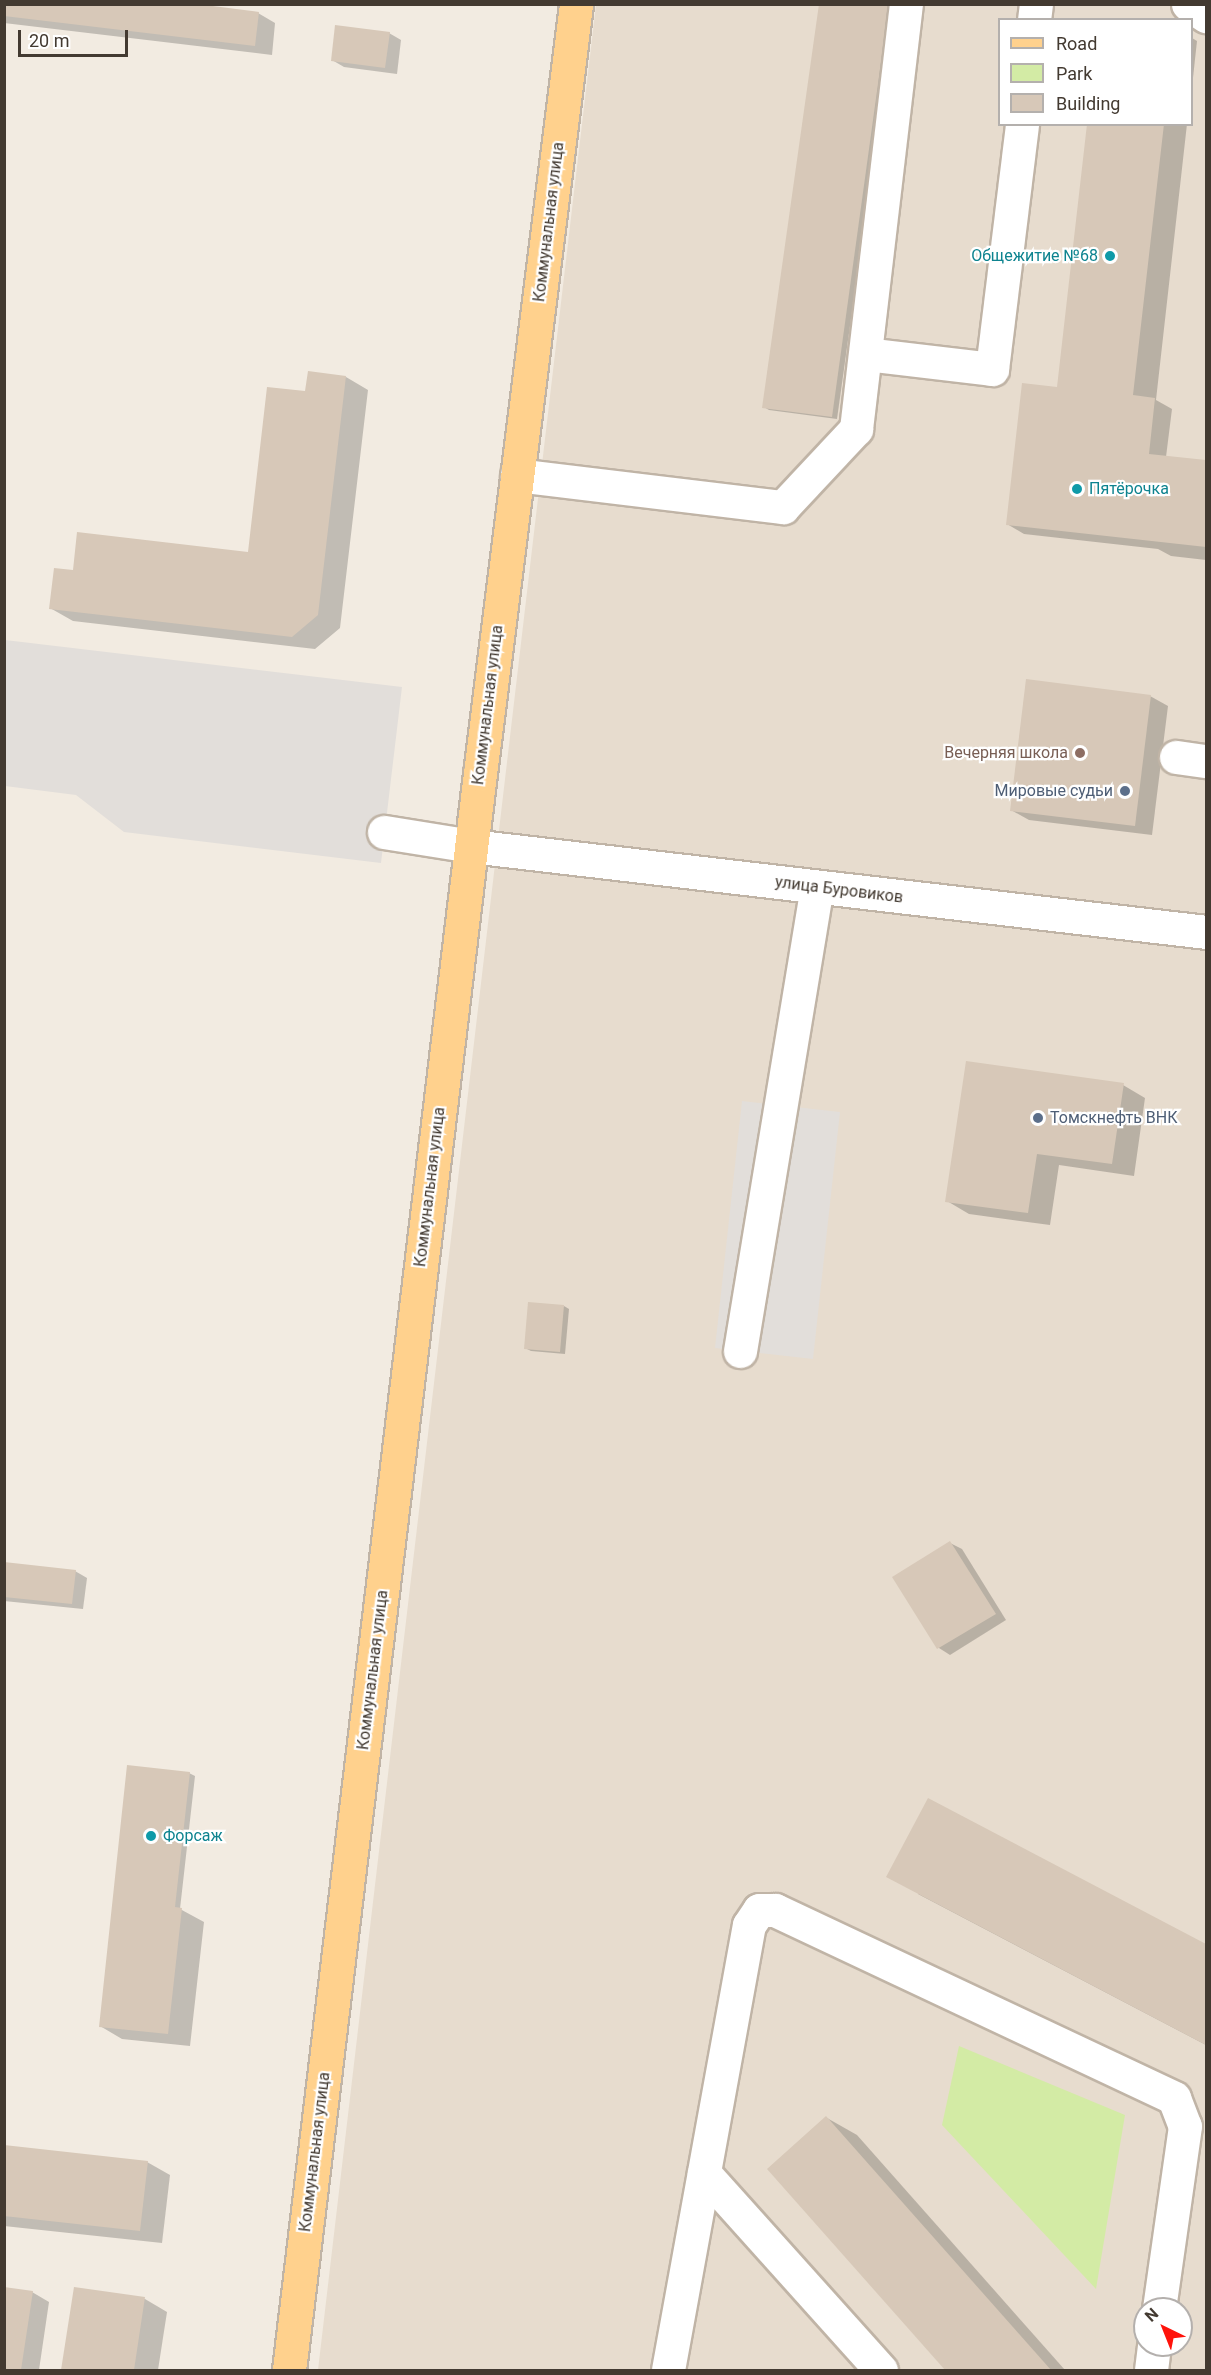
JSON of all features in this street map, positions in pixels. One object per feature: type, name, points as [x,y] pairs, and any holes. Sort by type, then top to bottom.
[{"type":"main road","name":"Коммунальная улица","points":[[289,2370],[471,846],[576,4]]},
{"type":"street","points":[[517,475],[783,507],[856,429],[906,4]]},
{"type":"street","points":[[1188,4],[1206,16]]},
{"type":"street","points":[[866,354],[992,369],[1022,126]]},
{"type":"street","name":"улица Буровиков","points":[[384,832],[471,846],[1206,932]]},
{"type":"street","points":[[740,1351],[818,888]]},
{"type":"street","points":[[668,2370],[749,1925],[759,1910],[776,1910],[1174,2098],[1185,2126],[1161,2297]]},
{"type":"street","points":[[704,2173],[881,2370]]},
{"type":"shaded area","points":[[596,5],[1206,5],[1206,2370],[318,2370]]},
{"type":"shaded area","points":[[5,640],[402,687],[381,863],[124,832],[76,795],[5,786]]},
{"type":"shaded area","points":[[742,1101],[840,1112],[813,1359],[715,1348]]},
{"type":"green space","points":[[959,2046],[1125,2115],[1096,2289],[942,2125]]},
{"type":"building","points":[[4,4],[197,4],[259,12],[255,46],[4,16]]},
{"type":"building","points":[[819,4],[889,4],[832,417],[762,408]]},
{"type":"building","points":[[335,25],[390,32],[385,68],[331,61]]},
{"type":"building","points":[[1087,126],[1164,126],[1133,395],[1155,398],[1149,454],[1206,460],[1206,547],[1006,525],[1022,383],[1057,387]]},
{"type":"building","points":[[308,371],[346,376],[318,615],[292,637],[49,609],[54,568],[73,570],[77,532],[248,552],[267,387],[305,391]]},
{"type":"building","name":"Вечерняя школа","points":[[1026,679],[1151,695],[1135,826],[1010,811]]},
{"type":"building","name":"Томскнефть ВНК","points":[[966,1061],[1124,1083],[1112,1164],[1037,1154],[1028,1213],[945,1202]]},
{"type":"building","points":[[528,1302],[564,1305],[560,1352],[524,1349]]},
{"type":"building","points":[[950,1541],[996,1614],[937,1649],[892,1577]]},
{"type":"building","points":[[4,1562],[76,1570],[72,1604],[4,1597]]},
{"type":"building","points":[[127,1765],[190,1772],[175,1907],[182,1908],[168,2034],[99,2027]]},
{"type":"building","points":[[928,1798],[1206,1944],[1206,2045],[886,1877]]},
{"type":"building","points":[[826,2116],[1051,2370],[945,2370],[767,2169]]},
{"type":"building","points":[[4,2145],[148,2161],[140,2231],[4,2216]]},
{"type":"building","points":[[4,2287],[33,2291],[21,2370],[4,2370]]},
{"type":"building","points":[[74,2287],[145,2297],[134,2370],[61,2370]]},
{"type":"place","name":"Общежитие №68","points":[[1110,256]]},
{"type":"place","name":"Пятёрочка","points":[[1077,489]]},
{"type":"place","name":"Вечерняя школа","points":[[1080,753]]},
{"type":"place","name":"Мировые судьи","points":[[1125,791]]},
{"type":"place","name":"Томскнефть ВНК","points":[[1038,1118]]},
{"type":"place","name":"Форсаж","points":[[151,1836]]}]
